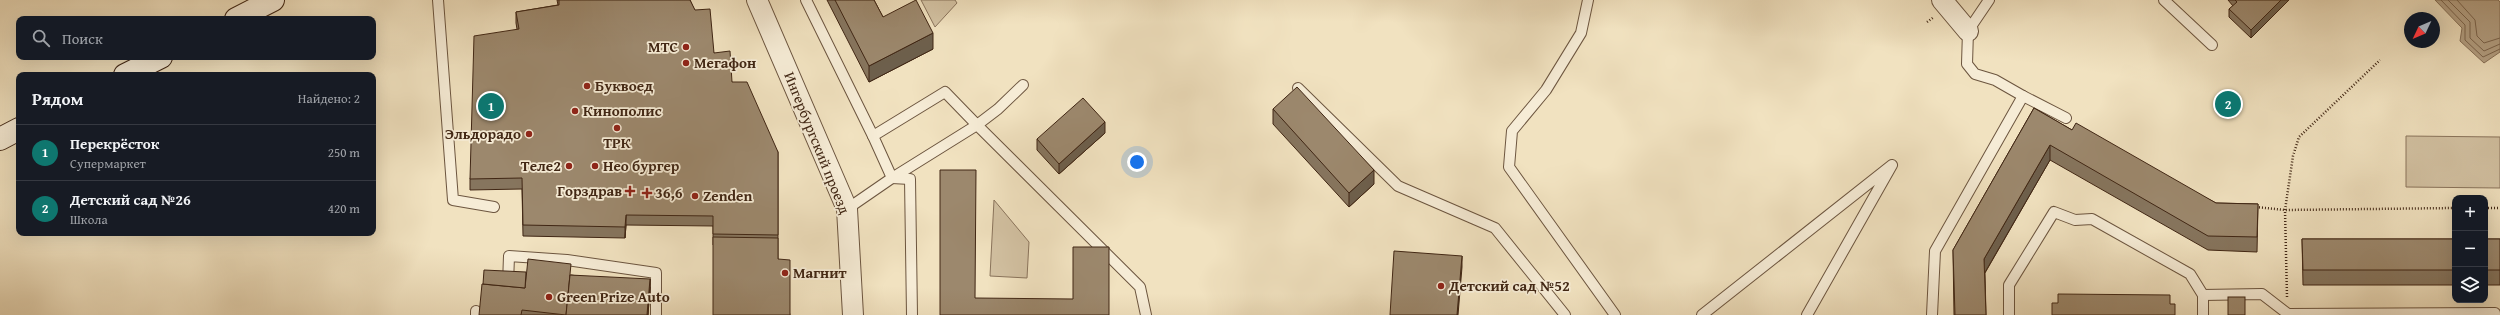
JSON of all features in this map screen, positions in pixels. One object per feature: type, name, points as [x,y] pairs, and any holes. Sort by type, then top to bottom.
[{"type":"street","points":[[242,16],[273,0]]},
{"type":"street","name":"Ингербургский проезд","points":[[757,0],[847,210],[853,315]]},
{"type":"street","points":[[1942,0],[1968,31]]},
{"type":"street","points":[[131,72],[155,60]]},
{"type":"street","points":[[0,139],[16,131]]},
{"type":"lane","points":[[438,0],[452,200],[494,207]]},
{"type":"lane","points":[[806,0],[874,136],[892,178]]},
{"type":"lane","points":[[1588,0],[1581,33],[1546,90],[1512,131],[1509,167],[1615,315]]},
{"type":"lane","points":[[1989,0],[1968,31],[1967,64],[1975,74],[1995,80],[2066,118]]},
{"type":"lane","points":[[2164,0],[2212,45]]},
{"type":"lane","points":[[847,210],[892,178],[977,125],[998,109],[1023,85]]},
{"type":"lane","points":[[1298,88],[1398,186],[1495,228],[1565,315]]},
{"type":"lane","points":[[874,136],[945,92],[1140,287],[1146,315]]},
{"type":"lane","points":[[1932,315],[1935,251],[2023,96]]},
{"type":"lane","points":[[1702,315],[1892,166],[1807,315]]},
{"type":"lane","points":[[892,178],[910,179],[912,315]]},
{"type":"lane","points":[[2009,315],[2009,285],[2054,212],[2075,220],[2092,219],[2190,274],[2203,295],[2203,315]]},
{"type":"lane","points":[[508,285],[510,256],[567,260],[656,273],[656,315]]},
{"type":"lane","points":[[2203,295],[2262,294],[2288,314],[2495,313],[2495,315]]},
{"type":"path","points":[[2288,314],[2286,210],[2293,156],[2299,137],[2380,60]]},
{"type":"path","points":[[2251,207],[2286,210],[2452,208]]},
{"type":"path","points":[[2488,208],[2500,208]]},
{"type":"shaded area","points":[[921,0],[955,0],[957,3],[935,27]]},
{"type":"shaded area","points":[[2406,136],[2500,137],[2500,188],[2406,187]]},
{"type":"shaded area","points":[[994,200],[1029,242],[1027,278],[990,276]]},
{"type":"water","points":[[2435,0],[2498,0],[2500,2],[2500,52],[2484,63],[2460,41],[2462,28]]},
{"type":"building","name":"ТРК","points":[[559,0],[690,0],[695,10],[710,9],[714,53],[730,51],[732,82],[747,82],[778,152],[778,235],[713,234],[713,216],[626,215],[625,227],[523,225],[522,178],[470,179],[474,36],[519,29],[516,12],[559,5]]},
{"type":"building","points":[[835,0],[874,0],[883,17],[916,0],[933,33],[869,66]]},
{"type":"building","points":[[2235,0],[2281,0],[2251,30],[2229,9],[2237,2]]},
{"type":"building","points":[[1297,87],[1374,170],[1349,193],[1273,109]]},
{"type":"building","points":[[1083,98],[1105,122],[1059,164],[1037,139]]},
{"type":"building","points":[[2034,108],[2072,130],[2076,123],[2216,203],[2258,204],[2257,237],[2208,236],[2050,145],[1984,259],[1986,315],[1955,315],[1953,250]]},
{"type":"building","points":[[940,170],[976,170],[975,298],[1073,299],[1073,247],[1109,247],[1109,315],[940,315]]},
{"type":"building","points":[[713,237],[778,238],[778,259],[790,260],[790,315],[713,315]]},
{"type":"building","points":[[2302,239],[2452,239],[2452,270],[2303,270]]},
{"type":"building","points":[[2488,239],[2500,239],[2500,270],[2488,270]]},
{"type":"building","points":[[1394,251],[1462,256],[1457,315],[1390,315]]},
{"type":"building","points":[[528,259],[571,264],[566,315],[522,310],[521,315],[479,315],[482,284],[525,288]]},
{"type":"building","points":[[484,270],[526,272],[525,288],[483,284]]},
{"type":"building","points":[[570,275],[650,279],[647,315],[566,315]]},
{"type":"building","points":[[2058,294],[2170,295],[2170,304],[2175,304],[2175,315],[2052,315],[2052,303],[2058,303]]},
{"type":"building","points":[[2228,297],[2245,297],[2245,315],[2228,315]]},
{"type":"place","name":"МТС","points":[[686,47]]},
{"type":"place","name":"Мегафон","points":[[686,63]]},
{"type":"place","name":"Буквоед","points":[[587,86]]},
{"type":"place","name":"Детский сад №26","points":[[2228,104]]},
{"type":"place","name":"Перекрёсток","points":[[491,106]]},
{"type":"place","name":"Кинополис","points":[[575,111]]},
{"type":"place","name":"ТРК","points":[[617,128]]},
{"type":"place","name":"Эльдорадо","points":[[529,134]]},
{"type":"place","name":"Теле2","points":[[569,166]]},
{"type":"place","name":"Нео бургер","points":[[595,166]]},
{"type":"place","name":"Горздрав","points":[[630,191]]},
{"type":"place","name":"36,6","points":[[647,193]]},
{"type":"place","name":"Zenden","points":[[695,196]]},
{"type":"place","name":"Магнит","points":[[785,273]]},
{"type":"place","name":"Детский сад №52","points":[[1441,286]]},
{"type":"place","name":"Green Prize Auto","points":[[549,297]]}]
